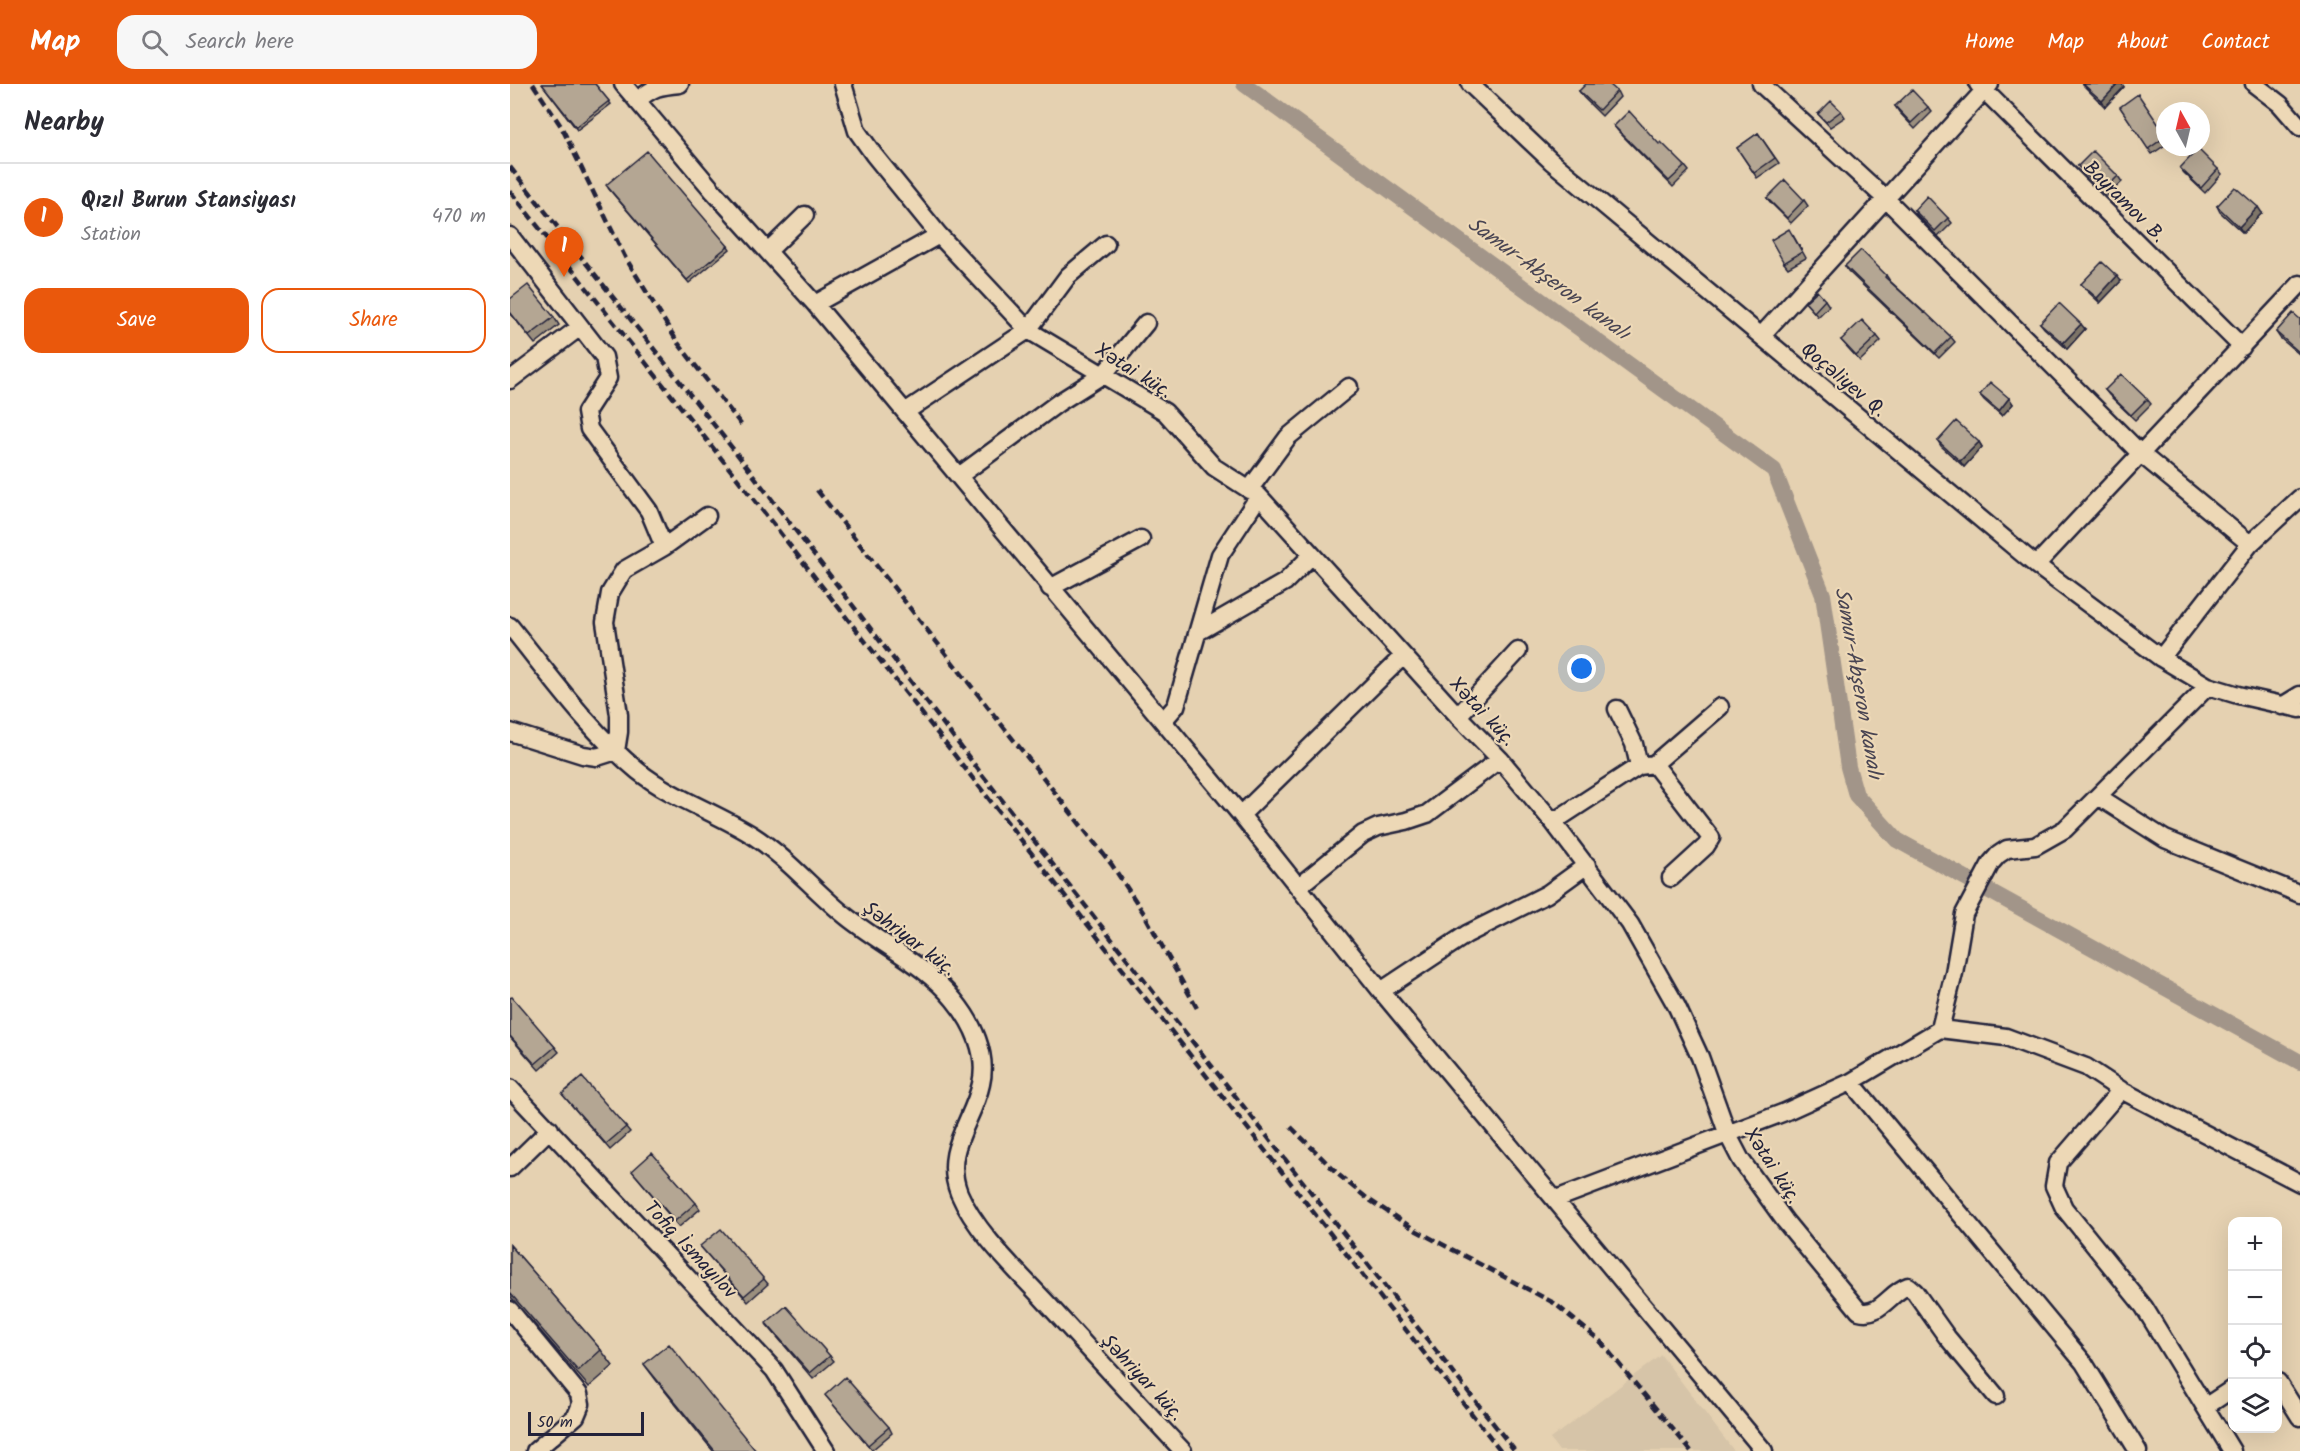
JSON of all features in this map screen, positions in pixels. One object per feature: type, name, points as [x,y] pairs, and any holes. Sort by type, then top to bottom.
[{"type":"street","points":[[622,84],[714,192],[815,304],[959,476],[1241,815],[1381,991],[1764,1451]]},
{"type":"street","points":[[637,100],[651,89],[680,84]]},
{"type":"street","name":"Xətai küç.","points":[[843,84],[857,131],[874,155],[939,235],[1028,330],[1165,412],[1214,467],[1254,493],[1500,759],[1587,865],[1630,924],[1677,1007],[1700,1058],[1728,1135],[1742,1160],[1785,1221],[1859,1311],[1867,1313],[1875,1311],[1899,1289],[1908,1286],[1996,1396]]},
{"type":"street","name":"Qoçəliyev Q.","points":[[1470,84],[1551,161],[2036,565],[2161,658],[2208,686],[2300,709]]},
{"type":"street","points":[[1761,84],[1886,199],[2140,454],[2250,544]]},
{"type":"street","points":[[2254,84],[2280,104],[2300,127]]},
{"type":"street","points":[[1761,336],[1886,199],[1984,86]]},
{"type":"street","name":"Bayramov B.","points":[[1984,86],[2242,347]]},
{"type":"street","points":[[768,251],[805,215]]},
{"type":"street","points":[[815,304],[939,235]]},
{"type":"street","points":[[510,236],[604,357],[608,378],[586,412],[588,429],[649,511],[664,547]]},
{"type":"street","points":[[905,412],[1028,330],[1068,276],[1106,244]]},
{"type":"street","points":[[2036,565],[2300,284]]},
{"type":"street","points":[[959,476],[1058,403],[1104,374],[1146,323]]},
{"type":"street","points":[[510,380],[580,327]]},
{"type":"street","points":[[1162,721],[1176,706],[1220,555],[1254,493],[1288,437],[1348,387]]},
{"type":"street","points":[[2161,658],[2250,544],[2300,498]]},
{"type":"street","points":[[510,732],[583,755],[597,757],[616,751],[619,715],[605,622],[610,593],[624,570],[664,547],[707,516]]},
{"type":"street","points":[[1050,588],[1141,539]]},
{"type":"street","points":[[1198,632],[1285,582],[1312,555]]},
{"type":"street","name":"Şəhriyar küç.","points":[[510,626],[616,751],[640,773],[733,823],[772,848],[839,910],[937,980],[956,1002],[972,1027],[980,1047],[983,1066],[981,1084],[960,1136],[955,1155],[958,1191],[995,1247],[1183,1451]]},
{"type":"street","points":[[1458,716],[1518,651]]},
{"type":"street","points":[[1241,815],[1403,656]]},
{"type":"street","points":[[1940,1029],[1954,972],[1964,914],[1991,863],[2007,849],[2035,846],[2065,830],[2208,686]]},
{"type":"street","points":[[2282,706],[2300,695]]},
{"type":"street","points":[[1553,822],[1646,765],[1720,707]]},
{"type":"street","points":[[1617,710],[1646,765],[1711,838],[1706,846],[1671,878]]},
{"type":"street","points":[[1299,886],[1363,834],[1378,827],[1427,814],[1500,759]]},
{"type":"street","points":[[2099,797],[2166,839],[2300,894]]},
{"type":"street","points":[[1381,991],[1467,934],[1547,894],[1587,865]]},
{"type":"street","points":[[1556,1199],[1785,1112],[1851,1082],[1940,1029],[2006,1037],[2086,1067],[2121,1090],[2300,1183]]},
{"type":"street","points":[[1851,1082],[2084,1363],[2139,1451]]},
{"type":"street","name":"Tofiq İsmayılov","points":[[510,1088],[774,1370],[826,1451]]},
{"type":"street","points":[[2121,1090],[2058,1163],[2054,1186],[2064,1208],[2144,1307],[2232,1451]]},
{"type":"street","points":[[510,1168],[550,1129]]},
{"type":"street","points":[[510,1310],[579,1394],[581,1404],[576,1416],[535,1451]]},
{"type":"street","points":[[2282,1390],[2300,1417]]},
{"type":"street","points":[[2205,1407],[2228,1392]]},
{"type":"shaded area","points":[[1661,1355],[1734,1451],[1559,1451],[1550,1439]]},
{"type":"building","points":[[542,84],[595,84],[609,101],[576,127]]},
{"type":"building","points":[[1586,84],[1609,84],[1617,91],[1599,110],[1579,91]]},
{"type":"building","points":[[2083,84],[2118,84],[2102,101]]},
{"type":"building","points":[[1912,90],[1928,107],[1911,123],[1895,106]]},
{"type":"building","points":[[2138,94],[2156,121],[2156,143],[2148,149],[2120,107]]},
{"type":"building","points":[[1831,101],[1841,111],[1826,122],[1818,114]]},
{"type":"building","points":[[1629,111],[1659,144],[1661,142],[1685,166],[1669,181],[1614,126]]},
{"type":"building","points":[[1758,133],[1775,158],[1754,173],[1737,148]]},
{"type":"building","points":[[647,151],[728,246],[687,280],[606,185]]},
{"type":"building","points":[[2093,151],[2118,176],[2103,191],[2078,166]]},
{"type":"building","points":[[2191,156],[2205,156],[2218,169],[2201,188],[2180,168]]},
{"type":"building","points":[[1785,180],[1804,200],[1787,218],[1767,198]]},
{"type":"building","points":[[2235,187],[2258,207],[2239,227],[2217,206]]},
{"type":"building","points":[[1927,196],[1948,218],[1935,231],[1914,210]]},
{"type":"building","points":[[1789,229],[1802,252],[1784,263],[1771,240]]},
{"type":"building","points":[[1861,250],[1886,275],[1885,277],[1951,337],[1935,353],[1845,266]]},
{"type":"building","points":[[2102,262],[2117,276],[2097,298],[2081,284]]},
{"type":"building","points":[[528,285],[554,317],[529,336],[510,312],[510,299]]},
{"type":"building","points":[[1817,291],[1825,300],[1814,312],[1805,302]]},
{"type":"building","points":[[2059,303],[2081,324],[2063,343],[2040,323]]},
{"type":"building","points":[[2293,313],[2300,319],[2300,353],[2276,332]]},
{"type":"building","points":[[1862,320],[1877,336],[1856,356],[1841,340]]},
{"type":"building","points":[[2121,374],[2147,399],[2131,415],[2105,390]]},
{"type":"building","points":[[1990,382],[2009,398],[1999,411],[1980,395]]},
{"type":"building","points":[[1956,421],[1979,442],[1960,461],[1938,441]]},
{"type":"building","points":[[512,997],[555,1047],[535,1064],[510,1036],[510,998]]},
{"type":"building","points":[[582,1077],[626,1127],[606,1144],[562,1094]]},
{"type":"building","points":[[652,1153],[696,1203],[675,1221],[632,1171]]},
{"type":"building","points":[[721,1229],[764,1279],[744,1296],[700,1246]]},
{"type":"building","points":[[510,1245],[601,1350],[578,1371],[510,1293]]},
{"type":"building","points":[[786,1306],[830,1356],[810,1373],[766,1323]]},
{"type":"building","points":[[669,1344],[756,1451],[715,1451],[644,1364]]},
{"type":"building","points":[[845,1377],[889,1427],[868,1445],[825,1395]]},
{"type":"waterway","name":"Samur-Abşeron kanalı","points":[[1244,84],[1774,470],[1823,595],[1848,767],[1856,795],[1897,840],[2300,1062]]},
{"type":"railway","points":[[533,84],[561,126],[625,257],[678,343],[743,427]]},
{"type":"railway","points":[[510,167],[741,459],[980,772],[1515,1451]]},
{"type":"railway","points":[[510,191],[1501,1451]]},
{"type":"railway","points":[[817,490],[1112,865],[1143,912],[1198,1010]]},
{"type":"railway","points":[[1291,1127],[1340,1176],[1368,1199],[1417,1231],[1554,1303],[1600,1341],[1691,1451]]},
{"type":"place","name":"Qızıl Burun Stansiyası","points":[[564,277]]}]
